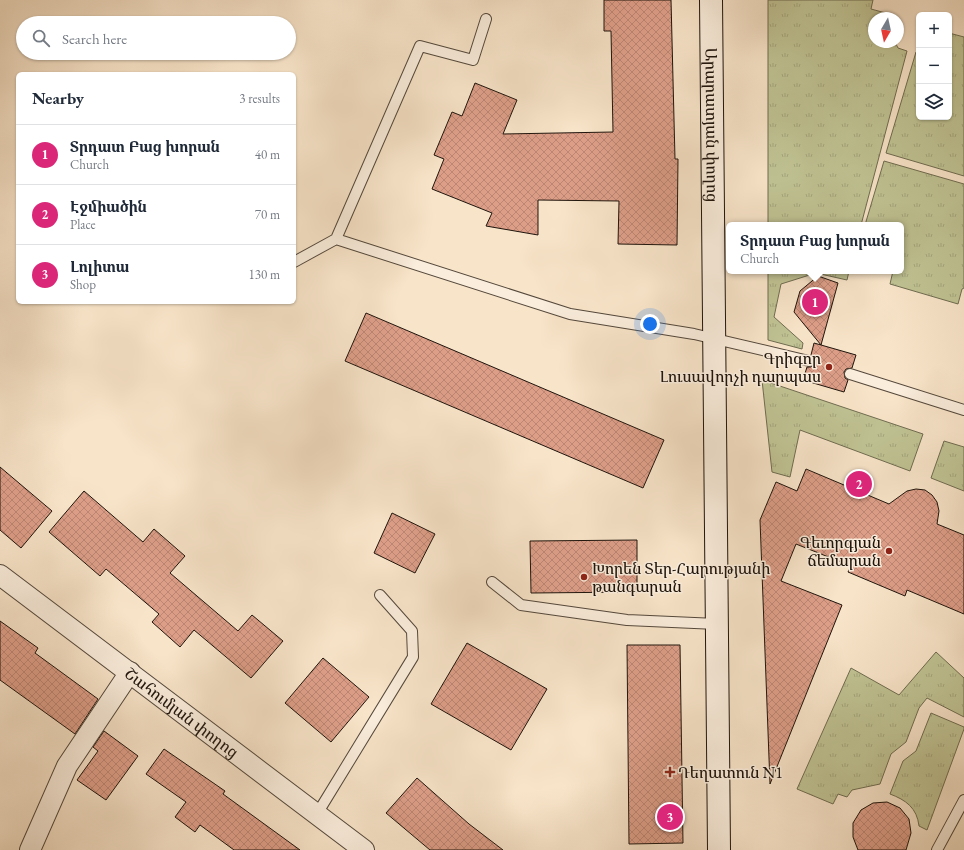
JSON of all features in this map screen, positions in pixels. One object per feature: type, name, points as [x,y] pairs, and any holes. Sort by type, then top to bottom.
[{"type":"main road","name":"Արարատյան փողոց","points":[[711,0],[719,850]]},
{"type":"street","name":"Շահումյան փողոց","points":[[0,576],[130,672],[364,850]]},
{"type":"street","points":[[30,850],[67,766],[130,672]]},
{"type":"lane","points":[[296,261],[336,239],[420,46],[473,60],[486,19]]},
{"type":"lane","points":[[336,239],[570,314],[694,334],[809,361]]},
{"type":"lane","points":[[850,374],[964,410]]},
{"type":"lane","points":[[492,582],[521,605],[627,620],[717,624]]},
{"type":"lane","points":[[317,814],[413,657],[412,631],[380,595]]},
{"type":"lane","points":[[937,850],[964,800]]},
{"type":"green space","points":[[768,0],[873,0],[871,9],[882,12],[868,12],[868,48],[898,48],[907,51],[862,222],[768,222]]},
{"type":"green space","points":[[952,34],[964,37],[964,176],[886,153],[916,52],[916,120],[952,120]]},
{"type":"green space","points":[[884,161],[964,184],[964,288],[962,289],[958,304],[890,284],[892,274],[904,274],[904,222],[866,222]]},
{"type":"green space","points":[[768,274],[813,274],[781,284],[774,317],[803,343],[802,349],[768,340]]},
{"type":"green space","points":[[820,274],[848,274],[847,280]]},
{"type":"green space","points":[[762,380],[923,434],[910,471],[800,430],[790,477],[772,472]]},
{"type":"green space","points":[[944,441],[964,447],[964,491],[931,478]]},
{"type":"green space","points":[[936,652],[964,678],[964,717],[927,698],[919,708],[906,742],[891,754],[880,784],[852,790],[847,797],[838,794],[833,804],[797,789],[851,668],[899,695]]},
{"type":"green space","points":[[931,713],[964,727],[964,729],[927,830],[919,826],[916,814],[906,802],[890,794],[903,761],[916,751]]},
{"type":"building","points":[[604,0],[671,0],[675,159],[678,159],[677,245],[618,244],[619,201],[538,200],[538,235],[486,226],[492,213],[432,189],[444,159],[434,155],[452,112],[462,116],[475,83],[517,100],[503,134],[613,132],[611,31],[604,31]]},
{"type":"building","points":[[818,276],[838,283],[821,345],[794,312],[800,291]]},
{"type":"building","points":[[366,313],[664,440],[643,488],[345,361]]},
{"type":"building","name":"Գրիգոր Լուսավորչի դարպաս","points":[[814,343],[856,355],[852,368],[846,369],[844,372],[845,378],[848,380],[844,392],[803,380],[807,367],[811,367],[815,363],[815,359],[811,355]]},
{"type":"building","points":[[0,467],[52,511],[21,548],[0,530]]},
{"type":"building","name":"Գեւորգյան ճեմարան","points":[[806,469],[889,504],[907,491],[916,489],[925,490],[932,495],[937,502],[939,511],[937,524],[964,535],[964,614],[907,590],[905,596],[848,572],[851,566],[796,544],[781,581],[842,605],[770,784],[760,520],[776,482],[797,491]]},
{"type":"building","points":[[84,491],[143,542],[154,529],[185,556],[170,573],[238,631],[252,615],[283,641],[251,678],[194,630],[180,647],[152,622],[159,614],[106,569],[100,576],[49,532]]},
{"type":"building","points":[[392,513],[435,534],[415,573],[374,553]]},
{"type":"building","name":"Խորեն Տեր-Հարությանի թանգարան","points":[[637,540],[637,592],[531,593],[530,541]]},
{"type":"building","points":[[0,621],[38,648],[35,653],[98,699],[75,734],[0,680]]},
{"type":"building","points":[[467,643],[547,689],[511,750],[431,704]]},
{"type":"building","points":[[627,645],[680,645],[683,843],[629,844]]},
{"type":"building","points":[[323,658],[369,697],[331,742],[285,703]]},
{"type":"building","points":[[104,731],[138,756],[106,800],[77,780],[98,751],[93,747]]},
{"type":"building","points":[[164,749],[225,791],[223,794],[300,850],[234,850],[200,825],[195,832],[175,817],[186,802],[146,774]]},
{"type":"building","points":[[417,778],[469,824],[503,850],[430,850],[386,813]]},
{"type":"building","points":[[887,802],[900,808],[909,819],[911,833],[906,850],[858,850],[853,837],[853,823],[861,810],[873,803]]},
{"type":"place","name":"Տրդատ Բաց խորան","points":[[815,302]]},
{"type":"place","name":"Գրիգոր Լուսավորչի դարպաս","points":[[829,367]]},
{"type":"place","name":"Էջմիածին","points":[[859,484]]},
{"type":"place","name":"Գեւորգյան ճեմարան","points":[[889,551]]},
{"type":"place","name":"Խորեն Տեր-Հարությանի թանգարան","points":[[584,577]]},
{"type":"place","name":"Դեղատուն N1","points":[[670,772]]},
{"type":"place","name":"Լոլիտա","points":[[670,817]]}]
